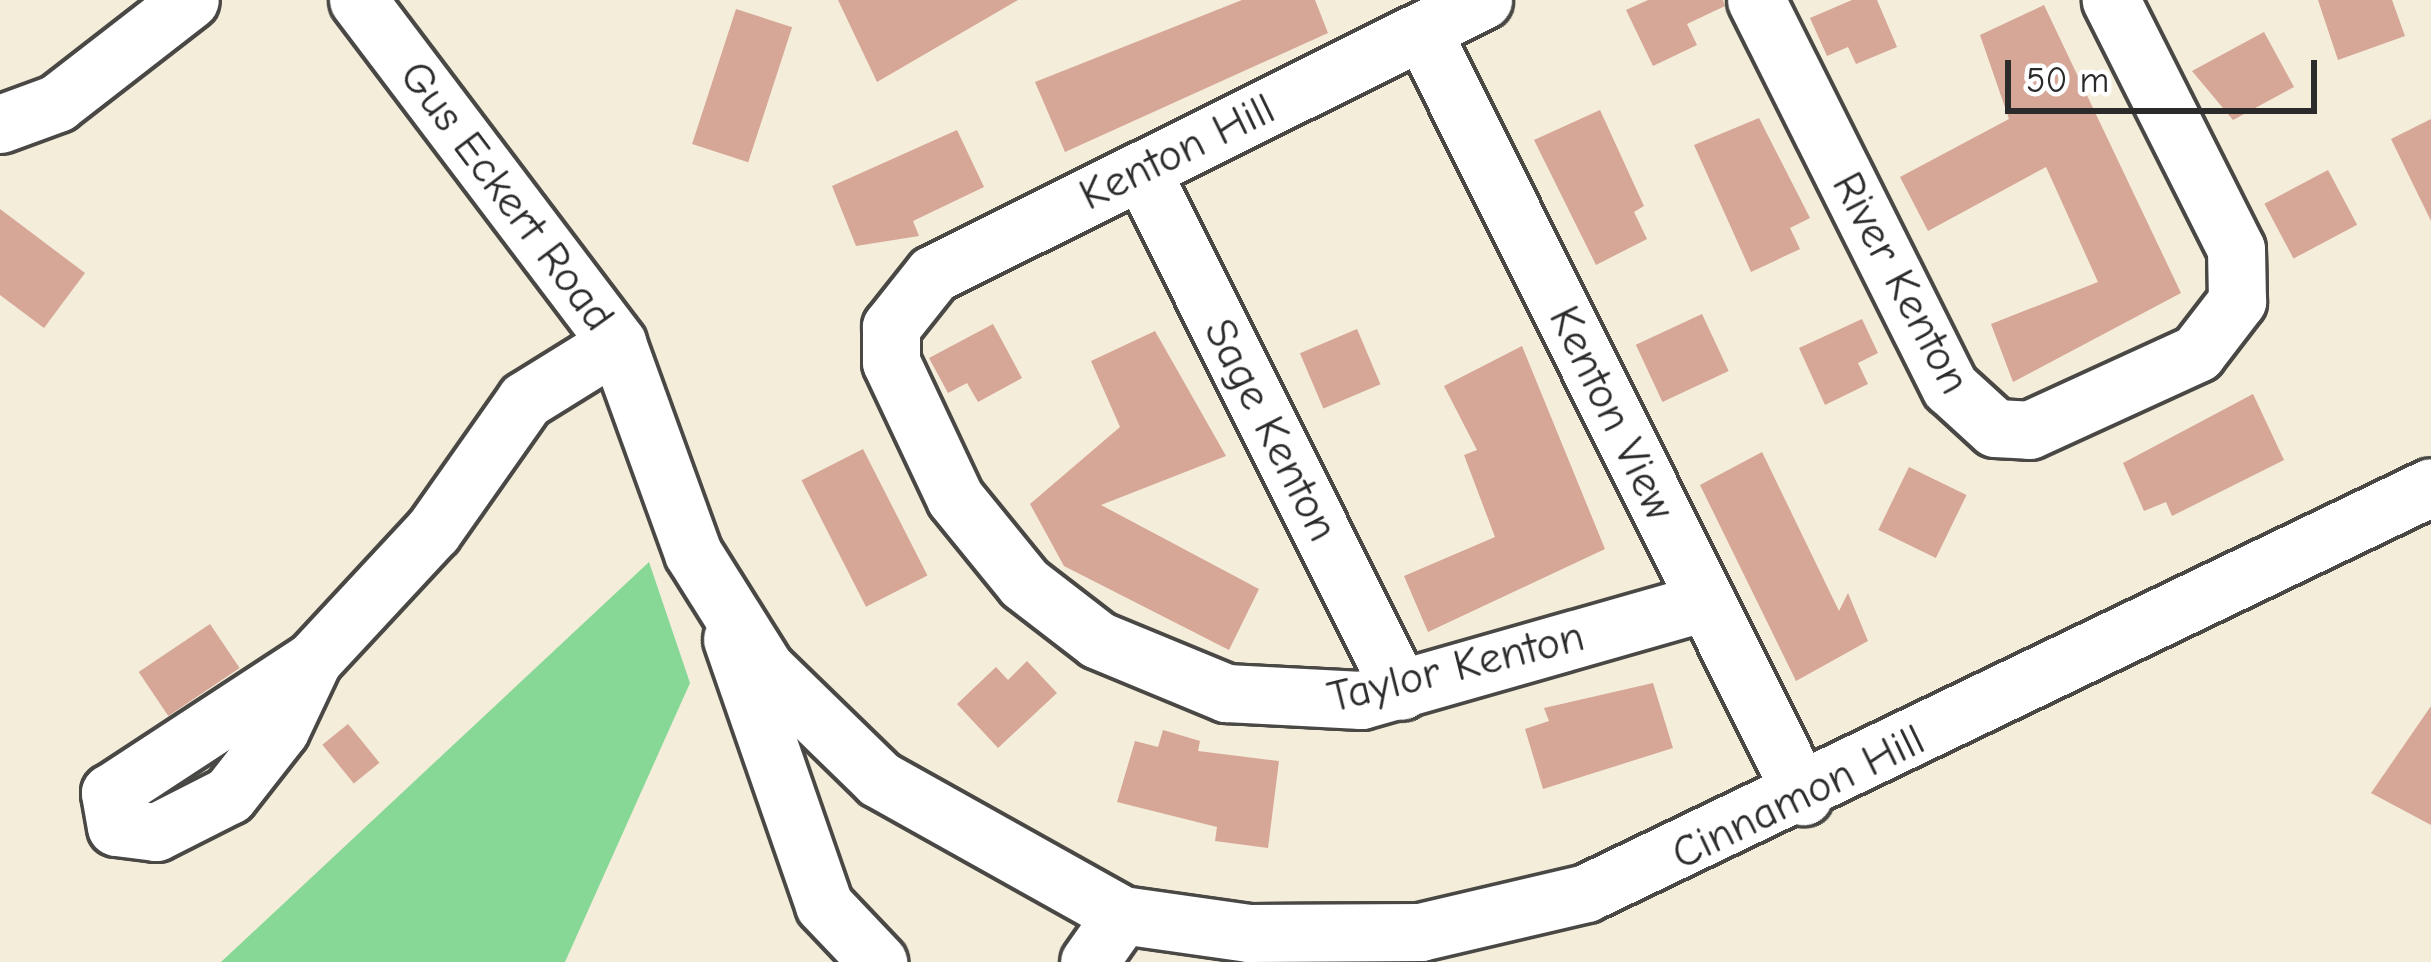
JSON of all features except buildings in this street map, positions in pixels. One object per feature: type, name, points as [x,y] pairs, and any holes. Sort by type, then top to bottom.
[{"type":"street","points":[[0,124],[57,103],[190,0]]},
{"type":"street","name":"Gus Eckert Road","points":[[358,0],[617,343],[727,618],[800,709],[880,779],[1122,915]]},
{"type":"street","name":"Kenton Hill","points":[[891,327],[933,274],[1483,0]]},
{"type":"street","name":"River Kenton","points":[[1756,0],[1970,414],[2029,430],[2128,391],[2221,329],[2242,278],[2111,0]]},
{"type":"street","name":"Kenton View","points":[[1422,31],[1803,796]]},
{"type":"street","name":"Sage Kenton","points":[[1142,170],[1401,691]]},
{"type":"street","name":"Taylor Kenton","points":[[891,327],[910,413],[981,538],[1097,640],[1226,693],[1310,704],[1401,691],[1706,602]]},
{"type":"street","points":[[313,660],[433,531],[516,409],[617,343]]},
{"type":"street","name":"Cinnamon Hill","points":[[1122,915],[1333,936],[1492,920],[1649,869],[2431,488]]},
{"type":"street","points":[[727,618],[824,905],[878,962]]},
{"type":"street","points":[[1089,962],[1122,915]]},
{"type":"green space","points":[[649,562],[690,683],[565,962],[221,962]]}]
